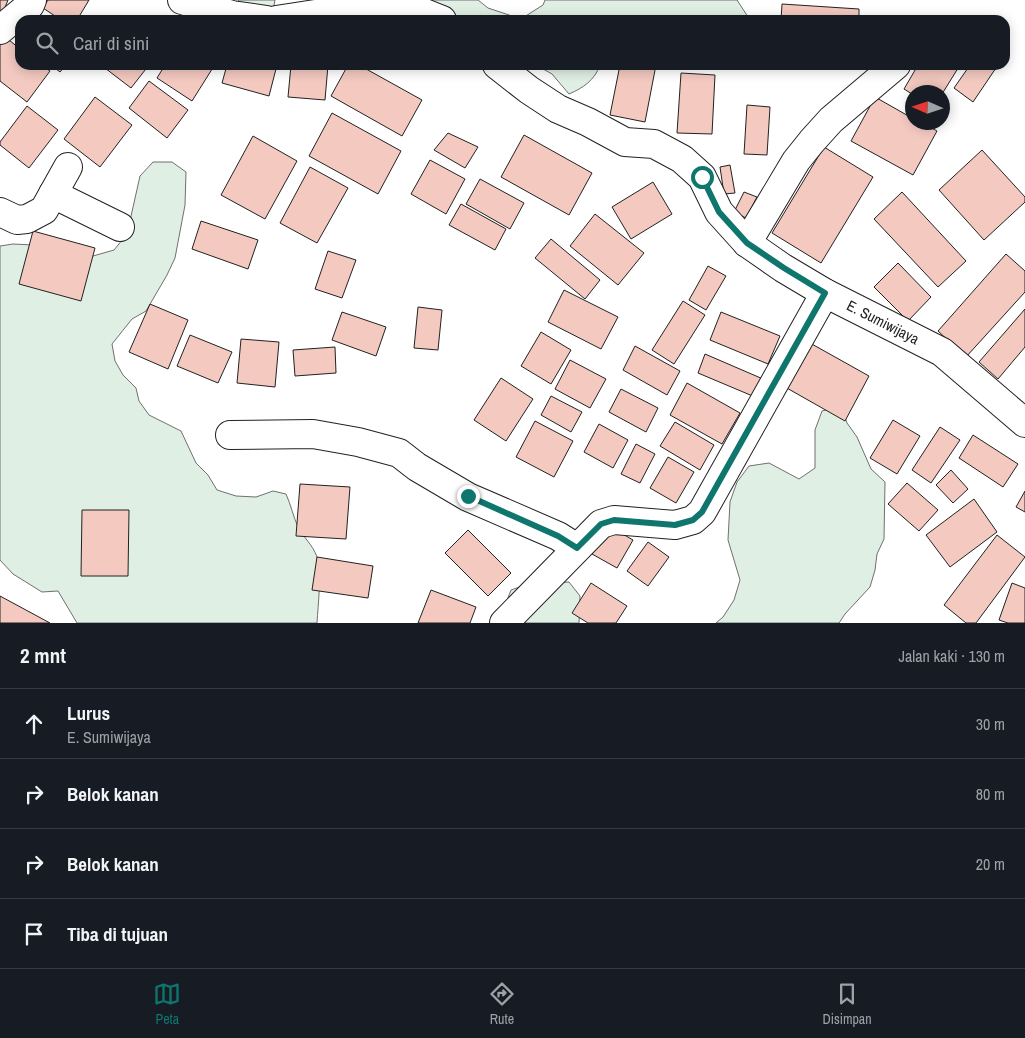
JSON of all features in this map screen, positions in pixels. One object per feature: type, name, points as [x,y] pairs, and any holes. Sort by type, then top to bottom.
[{"type":"street","points":[[18,15],[30,5],[32,0]]},
{"type":"street","points":[[182,0],[232,15]]},
{"type":"street","points":[[309,15],[355,8],[412,8],[430,15]]},
{"type":"street","points":[[0,30],[15,18]]},
{"type":"street","name":"E. Sumiwijaya","points":[[503,70],[558,109],[588,122],[625,142],[654,144],[682,159],[702,177],[719,212],[747,243],[825,293],[942,352],[1025,423]]},
{"type":"street","points":[[747,243],[796,161],[812,141],[831,120],[890,70]]},
{"type":"street","points":[[0,212],[18,220],[27,219],[44,210],[68,167]]},
{"type":"street","points":[[53,194],[120,227]]},
{"type":"street","points":[[504,623],[601,524],[614,520],[675,525],[693,520],[702,512],[825,293]]},
{"type":"street","points":[[230,435],[313,434],[358,442],[399,453],[417,467],[468,496],[550,532],[577,548]]},
{"type":"green space","points":[[238,0],[275,0],[272,15],[244,7]]},
{"type":"green space","points":[[426,0],[478,0],[488,8],[509,15],[437,15]]},
{"type":"green space","points":[[545,0],[737,0],[747,15],[527,15],[543,5]]},
{"type":"green space","points":[[545,70],[598,70],[588,83],[569,94],[552,74]]},
{"type":"green space","points":[[153,162],[172,162],[186,172],[185,205],[175,258],[146,311],[132,319],[112,344],[115,361],[123,375],[136,388],[139,401],[149,415],[181,431],[196,463],[208,475],[217,490],[236,496],[256,497],[273,491],[286,494],[298,527],[317,557],[319,580],[317,623],[77,623],[58,591],[42,592],[13,574],[0,560],[0,246],[13,244],[33,245],[86,258],[114,250],[127,234],[140,176]]},
{"type":"green space","points":[[841,406],[847,423],[857,437],[871,469],[885,482],[884,539],[877,554],[870,587],[839,623],[716,623],[723,617],[734,600],[740,580],[728,540],[730,502],[737,482],[749,466],[769,463],[799,479],[815,468],[815,430],[822,411]]},
{"type":"green space","points":[[569,582],[580,596],[579,623],[509,623],[504,608],[511,590],[528,584]]},
{"type":"building","points":[[0,0],[8,0],[0,20]]},
{"type":"building","points":[[48,0],[89,0],[80,15],[54,15],[43,8]]},
{"type":"building","points":[[782,4],[859,9],[859,15],[781,15]]},
{"type":"building","points":[[3,35],[15,45],[15,70],[50,71],[27,102],[0,81],[0,39]]},
{"type":"building","points":[[108,70],[145,70],[131,88]]},
{"type":"building","points":[[162,70],[211,70],[192,101],[157,78]]},
{"type":"building","points":[[226,70],[276,70],[269,96],[222,83]]},
{"type":"building","points":[[291,70],[328,70],[325,100],[288,97]]},
{"type":"building","points":[[345,70],[368,70],[422,100],[402,136],[331,96]]},
{"type":"building","points":[[619,70],[655,70],[645,122],[610,115]]},
{"type":"building","points":[[915,70],[957,70],[948,85],[906,85]]},
{"type":"building","points":[[967,70],[995,70],[973,102],[954,88]]},
{"type":"building","points":[[681,73],[715,75],[712,134],[677,133]]},
{"type":"building","points":[[149,81],[188,110],[167,138],[129,108]]},
{"type":"building","points":[[95,97],[132,125],[100,167],[64,139]]},
{"type":"building","points":[[875,97],[905,114],[905,130],[937,131],[913,175],[851,141]]},
{"type":"building","points":[[747,105],[770,107],[767,155],[744,154]]},
{"type":"building","points":[[27,106],[58,130],[29,168],[0,145],[0,142]]},
{"type":"building","points":[[332,113],[401,151],[378,194],[309,156]]},
{"type":"building","points":[[448,133],[478,147],[465,168],[434,150]]},
{"type":"building","points":[[524,135],[592,173],[569,215],[501,177]]},
{"type":"building","points":[[253,136],[297,161],[265,219],[221,195]]},
{"type":"building","points":[[824,147],[873,177],[821,263],[772,233]]},
{"type":"building","points":[[982,150],[1025,197],[1025,202],[984,240],[939,190]]},
{"type":"building","points":[[430,160],[465,179],[446,214],[411,194]]},
{"type":"building","points":[[730,165],[735,193],[724,194],[720,167]]},
{"type":"building","points":[[310,167],[348,188],[317,243],[280,223]]},
{"type":"building","points":[[480,179],[524,203],[510,229],[466,204]]},
{"type":"building","points":[[653,182],[672,214],[631,239],[612,207]]},
{"type":"building","points":[[744,192],[757,197],[746,218],[734,212]]},
{"type":"building","points":[[902,192],[966,261],[938,287],[874,219]]},
{"type":"building","points":[[461,204],[506,229],[495,250],[449,225]]},
{"type":"building","points":[[595,214],[644,253],[618,285],[570,246]]},
{"type":"building","points":[[201,221],[258,240],[248,269],[192,249]]},
{"type":"building","points":[[33,231],[95,248],[81,301],[19,284]]},
{"type":"building","points":[[551,239],[600,280],[585,299],[535,258]]},
{"type":"building","points":[[328,251],[356,260],[342,298],[315,289]]},
{"type":"building","points":[[1006,254],[1025,271],[1025,292],[966,357],[938,331]]},
{"type":"building","points":[[898,263],[931,297],[908,321],[874,287]]},
{"type":"building","points":[[708,266],[726,276],[706,310],[689,300]]},
{"type":"building","points":[[564,290],[618,317],[601,349],[548,322]]},
{"type":"building","points":[[683,301],[705,315],[674,364],[652,350]]},
{"type":"building","points":[[150,304],[188,320],[168,369],[129,352]]},
{"type":"building","points":[[418,307],[442,310],[438,350],[414,348]]},
{"type":"building","points":[[1025,309],[1025,347],[998,379],[979,362]]},
{"type":"building","points":[[342,312],[386,327],[376,356],[332,340]]},
{"type":"building","points":[[721,312],[780,336],[768,364],[710,340]]},
{"type":"building","points":[[541,332],[571,350],[551,384],[521,366]]},
{"type":"building","points":[[190,335],[232,352],[218,383],[177,366]]},
{"type":"building","points":[[241,339],[279,342],[275,387],[237,383]]},
{"type":"building","points":[[810,343],[869,376],[845,421],[785,387]]},
{"type":"building","points":[[635,346],[680,371],[667,395],[623,370]]},
{"type":"building","points":[[335,347],[336,373],[295,376],[293,350]]},
{"type":"building","points":[[705,354],[763,379],[755,397],[698,373]]},
{"type":"building","points":[[570,360],[606,379],[590,408],[555,389]]},
{"type":"building","points":[[501,378],[533,399],[506,441],[474,420]]},
{"type":"building","points":[[687,383],[740,413],[722,444],[670,415]]},
{"type":"building","points":[[621,389],[658,408],[646,432],[609,412]]},
{"type":"building","points":[[551,396],[582,412],[571,432],[541,415]]},
{"type":"building","points":[[893,420],[920,436],[897,474],[870,458]]},
{"type":"building","points":[[535,421],[573,441],[554,477],[516,457]]},
{"type":"building","points":[[675,422],[714,445],[700,470],[660,446]]},
{"type":"building","points":[[599,424],[628,440],[613,468],[584,452]]},
{"type":"building","points":[[940,427],[960,440],[931,483],[912,470]]},
{"type":"building","points":[[973,435],[1018,464],[1003,487],[959,458]]},
{"type":"building","points":[[636,444],[655,454],[640,483],[621,474]]},
{"type":"building","points":[[668,457],[694,472],[676,503],[650,488]]},
{"type":"building","points":[[951,470],[968,489],[953,503],[936,485]]},
{"type":"building","points":[[907,483],[938,510],[919,531],[888,504]]},
{"type":"building","points":[[300,484],[350,487],[346,539],[296,536]]},
{"type":"building","points":[[1025,491],[1025,512],[1016,507]]},
{"type":"building","points":[[974,499],[997,532],[950,567],[926,535]]},
{"type":"building","points":[[82,510],[129,510],[128,576],[81,576]]},
{"type":"building","points":[[609,526],[633,540],[617,568],[592,554]]},
{"type":"building","points":[[468,530],[511,573],[488,596],[445,553]]},
{"type":"building","points":[[997,535],[1025,557],[976,623],[966,623],[944,605]]},
{"type":"building","points":[[648,542],[669,557],[648,586],[627,571]]},
{"type":"building","points":[[317,557],[373,566],[368,598],[312,590]]},
{"type":"building","points":[[591,583],[627,606],[616,623],[588,623],[572,613]]},
{"type":"building","points":[[1012,583],[1025,588],[1025,623],[1008,623],[999,620]]},
{"type":"building","points":[[431,590],[476,607],[470,623],[418,623]]},
{"type":"building","points":[[0,596],[50,623],[0,623]]},
{"type":"route","points":[[468,496],[542,528],[577,548],[601,524],[614,520],[675,525],[693,520],[702,512],[825,293],[747,243],[719,212],[702,177]]}]
